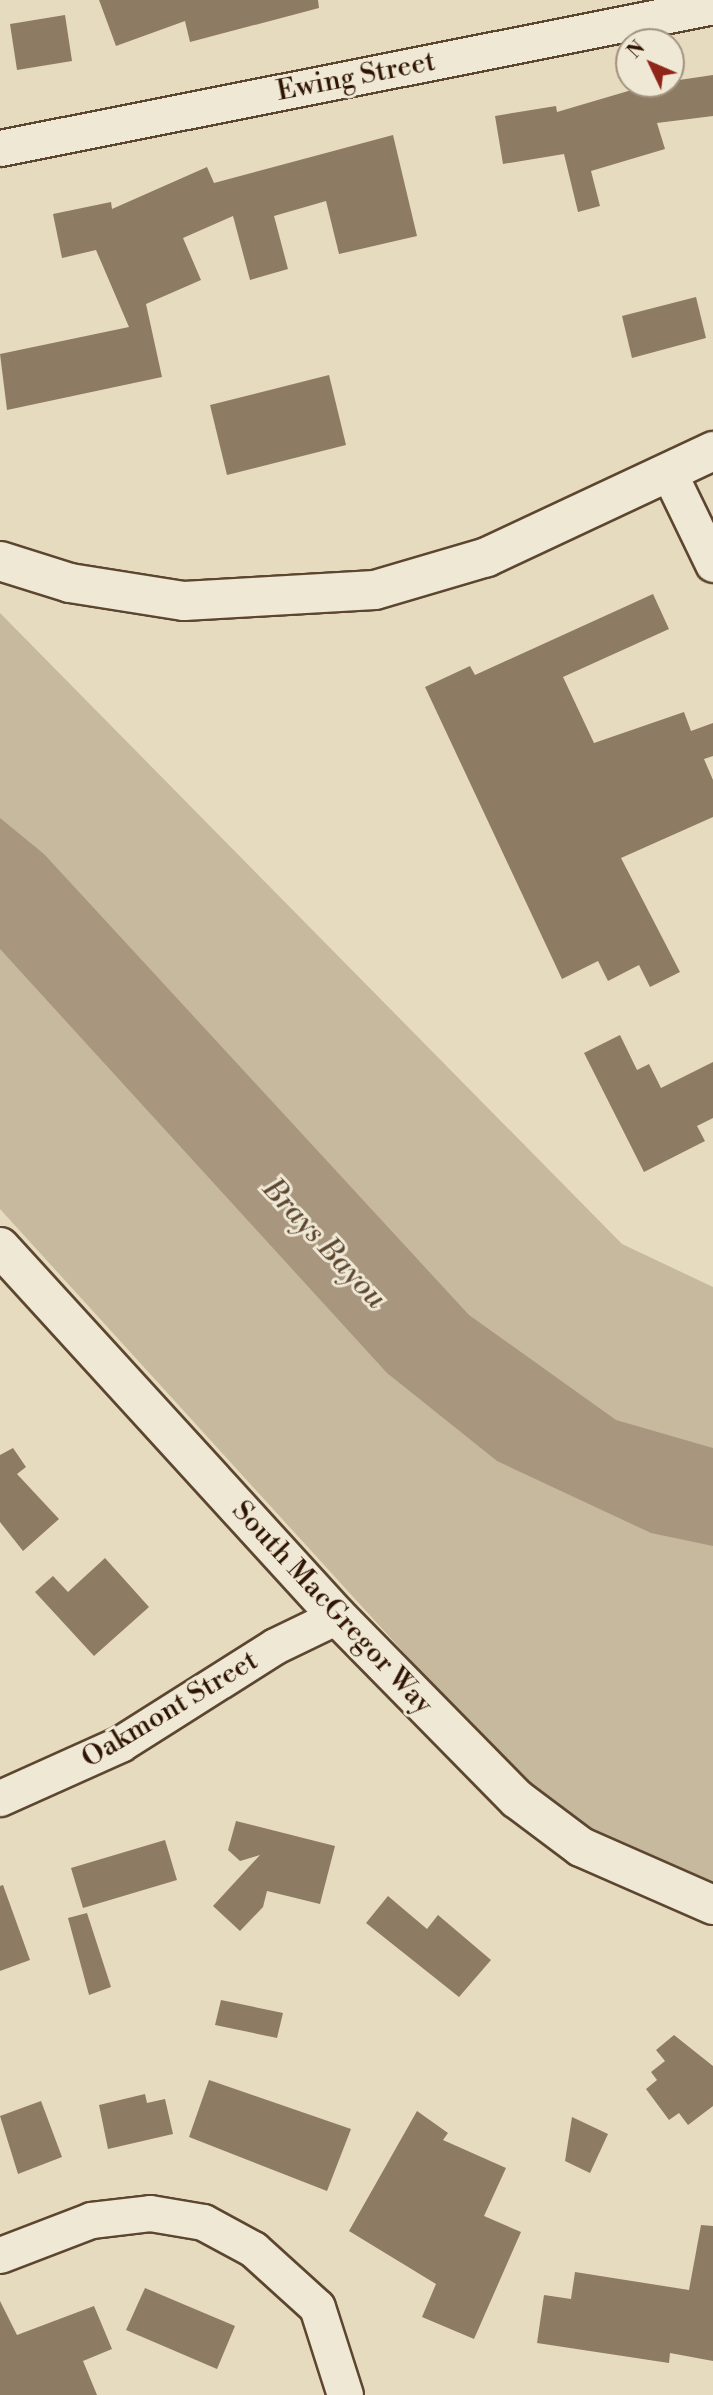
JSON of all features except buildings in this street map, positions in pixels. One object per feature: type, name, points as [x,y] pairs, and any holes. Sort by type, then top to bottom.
[{"type":"main road","points":[[0,561],[70,583],[184,600],[375,590],[488,557],[713,452]]},
{"type":"main road","name":"South MacGregor Way","points":[[0,1247],[337,1616],[517,1800],[580,1847],[713,1905]]},
{"type":"street","name":"Ewing Street","points":[[0,148],[713,6]]},
{"type":"street","points":[[669,473],[713,564]]},
{"type":"street","name":"Oakmont Street","points":[[0,1798],[120,1744],[275,1646],[337,1616]]},
{"type":"street","points":[[0,2255],[91,2220],[150,2213],[204,2222],[253,2249],[317,2307],[345,2395]]},
{"type":"shaded area","points":[[0,613],[622,1244],[713,1287],[713,1884],[646,1860],[560,1809],[498,1756],[0,1209]]},
{"type":"water","name":"Brays Bayou","points":[[0,818],[44,854],[469,1315],[616,1420],[713,1448],[713,1546],[651,1533],[497,1461],[387,1373],[0,949]]}]
